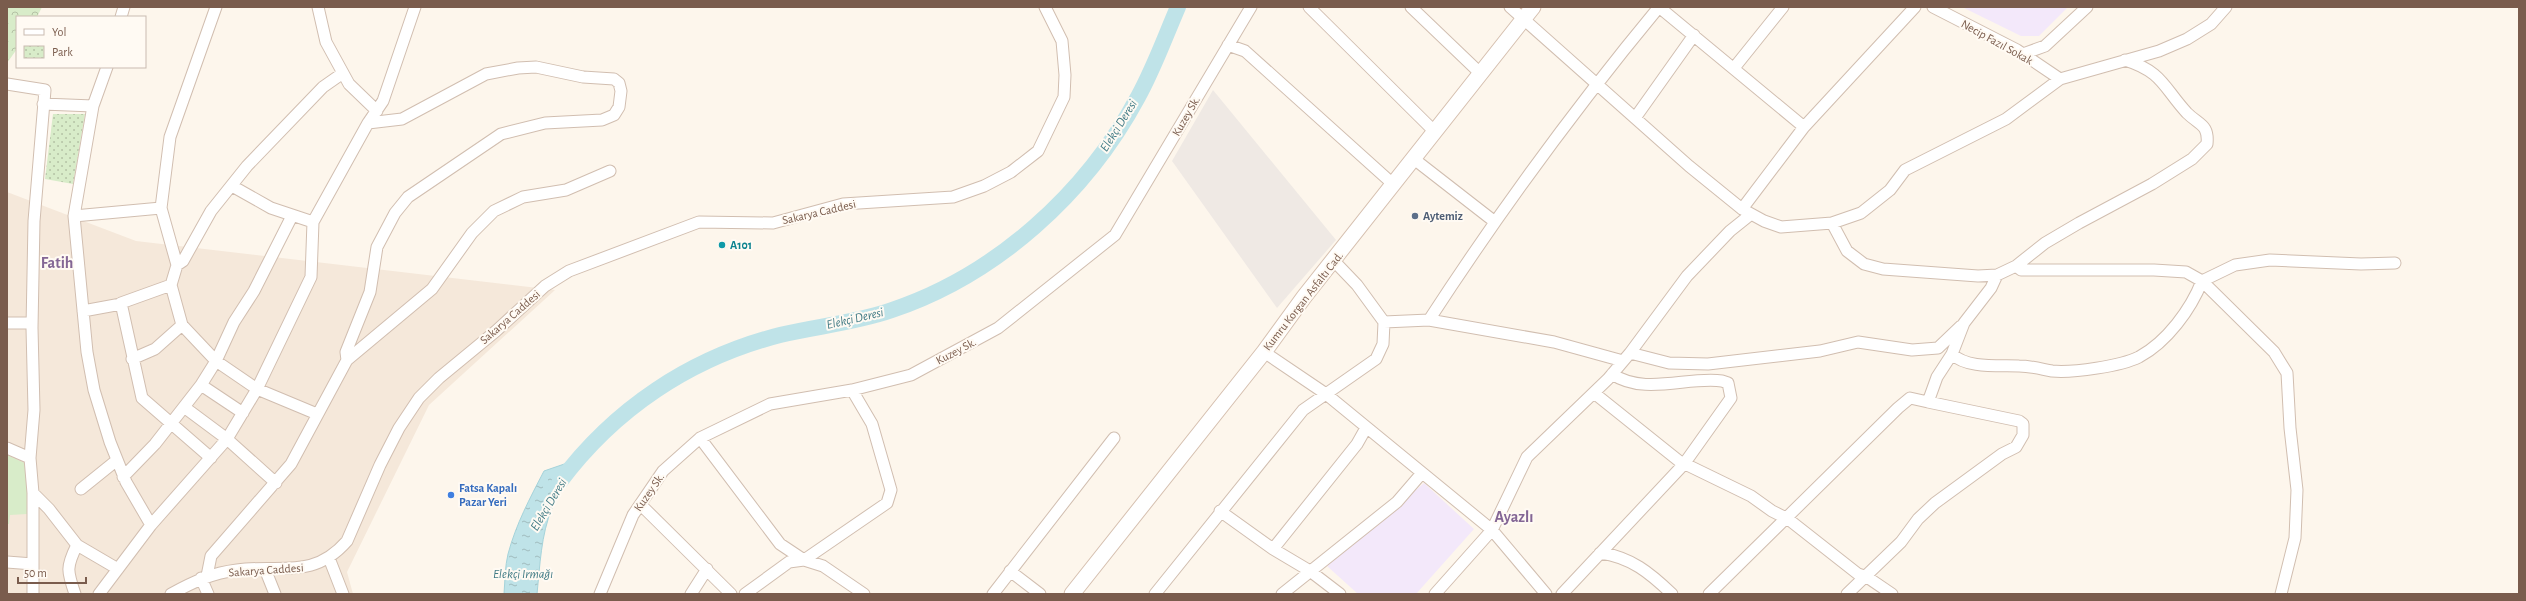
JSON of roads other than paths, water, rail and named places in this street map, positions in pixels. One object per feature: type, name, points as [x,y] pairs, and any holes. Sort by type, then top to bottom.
[{"type":"main road","name":"Kumru Korgan Asfaltı Cad.","points":[[1072,594],[1264,352],[1304,296],[1394,185],[1532,7]]},
{"type":"street","points":[[216,7],[170,137],[161,208],[176,265],[171,285],[182,325],[216,361],[257,389],[317,414]]},
{"type":"street","points":[[318,7],[326,42],[348,84],[377,111]]},
{"type":"street","points":[[99,594],[151,525],[227,440],[257,389],[311,277],[313,222],[368,123],[384,101],[415,7]]},
{"type":"street","name":"Sakarya Caddesi","points":[[172,594],[204,577],[238,570],[309,567],[329,558],[347,541],[380,465],[399,428],[419,398],[439,378],[496,331],[545,286],[568,271],[699,222],[773,223],[843,204],[953,197],[984,186],[1011,172],[1038,151],[1064,97],[1065,74],[1062,41],[1045,7]]},
{"type":"street","name":"Kuzey Sk.","points":[[600,594],[633,515],[663,471],[700,438],[734,419],[770,404],[852,390],[911,375],[998,328],[1115,235],[1251,7]]},
{"type":"street","points":[[1309,7],[1435,132]]},
{"type":"street","points":[[1411,7],[1481,74]]},
{"type":"street","points":[[1510,7],[1635,118],[1746,212],[1781,227],[1832,223],[1861,213],[1890,190],[1905,170],[2006,119],[2060,79],[2159,51],[2187,39],[2211,24],[2226,7]]},
{"type":"street","points":[[1429,320],[1495,222],[1596,83],[1659,7],[1734,68],[1804,128]]},
{"type":"street","points":[[1734,68],[1783,7]]},
{"type":"street","points":[[1435,594],[1492,530],[1527,457],[1612,374],[1627,357],[1687,276],[1746,212],[1804,128],[1915,7]]},
{"type":"street","name":"Necip Fazıl Sokak","points":[[1933,7],[2023,54],[2060,79]]},
{"type":"street","points":[[2023,54],[2045,46],[2087,7]]},
{"type":"street","points":[[1635,118],[1694,35]]},
{"type":"street","points":[[1228,45],[1245,51],[1394,185]]},
{"type":"street","points":[[1832,223],[1847,251],[1864,264],[1883,269],[1978,276],[1997,275],[2016,266],[2045,244],[2079,223],[2116,205],[2186,163],[2207,144],[2208,133],[2204,126],[2188,113],[2166,84],[2150,71],[2125,60]]},
{"type":"street","points":[[107,68],[93,106],[74,216],[83,311],[87,352],[94,390],[124,477],[151,525]]},
{"type":"street","points":[[347,360],[346,352],[370,292],[377,247],[395,213],[408,197],[501,134],[545,123],[602,120],[614,116],[619,107],[621,91],[619,83],[614,79],[583,76],[536,68],[518,68],[486,74],[402,119],[368,123]]},
{"type":"street","points":[[176,265],[183,261],[211,211],[247,166],[323,87],[343,73]]},
{"type":"street","points":[[7,84],[45,90],[34,221],[32,323],[34,410],[30,458],[33,493],[33,594]]},
{"type":"street","points":[[44,104],[93,106]]},
{"type":"street","points":[[1414,159],[1495,222]]},
{"type":"street","points":[[208,594],[204,577],[211,556],[291,464],[347,360],[432,289],[472,233],[494,211],[523,197],[566,190],[610,171]]},
{"type":"street","points":[[232,186],[251,199],[292,216],[313,222]]},
{"type":"street","points":[[74,216],[161,208]]},
{"type":"street","points":[[124,477],[171,424],[216,361],[234,322],[254,291],[292,216]]},
{"type":"street","points":[[1155,594],[1220,511],[1303,410],[1376,359],[1383,344],[1384,322],[1358,285],[1334,260]]},
{"type":"street","points":[[1952,354],[1958,359],[1975,363],[2027,366],[2053,371],[2098,368],[2138,357],[2165,336],[2194,301],[2202,281],[2235,265],[2270,260],[2361,264],[2395,263]]},
{"type":"street","points":[[2016,266],[2021,270],[2154,270],[2186,272],[2202,281],[2274,352],[2287,373],[2290,428],[2297,490],[2295,538],[2281,594]]},
{"type":"street","points":[[1384,322],[1429,320],[1554,342],[1627,357],[1669,363],[1708,364],[1820,351],[1858,342],[1912,350],[1938,348],[1964,323],[1991,288],[1997,275]]},
{"type":"street","points":[[83,311],[121,304],[145,293],[171,285]]},
{"type":"street","points":[[121,304],[132,359],[142,398],[212,458]]},
{"type":"street","points":[[7,323],[32,323]]},
{"type":"street","points":[[1928,402],[1937,378],[1952,354],[1964,323]]},
{"type":"street","points":[[132,359],[155,349],[182,325]]},
{"type":"street","points":[[1264,352],[1326,394],[1492,530],[1546,594]]},
{"type":"street","points":[[1562,594],[1684,464],[1731,398],[1728,383],[1713,380],[1654,385],[1620,380],[1612,374]]},
{"type":"street","points":[[200,385],[243,413]]},
{"type":"street","points":[[745,594],[789,562],[804,560],[887,503],[891,490],[872,424],[852,390]]},
{"type":"street","points":[[1594,392],[1646,436],[1684,464],[1751,496],[1772,511],[1788,519],[1858,574],[1867,577],[1892,594]]},
{"type":"street","points":[[1709,594],[1788,519],[1910,398],[2019,421],[2023,424],[2023,435],[2016,447],[2002,454],[1935,503],[1867,577],[1846,594]]},
{"type":"street","points":[[184,407],[227,440],[276,483]]},
{"type":"street","points":[[1273,549],[1357,444],[1366,428]]},
{"type":"street","points":[[700,438],[780,544],[804,560],[823,566],[864,594]]},
{"type":"street","points":[[993,594],[1114,438]]},
{"type":"street","points":[[7,448],[30,458]]},
{"type":"street","points":[[81,489],[117,460]]},
{"type":"street","points":[[1282,594],[1397,502],[1422,473]]},
{"type":"street","points":[[33,493],[49,509],[76,545],[118,569]]},
{"type":"street","points":[[641,505],[731,594]]},
{"type":"street","points":[[1220,511],[1273,549],[1310,571],[1340,594]]},
{"type":"street","points":[[75,594],[68,574],[68,562],[76,545]]},
{"type":"street","points":[[1600,553],[1622,557],[1638,564],[1672,594]]},
{"type":"street","points":[[329,558],[343,594]]},
{"type":"street","points":[[7,562],[33,564]]},
{"type":"street","points":[[691,594],[707,569]]},
{"type":"street","points":[[265,570],[275,594]]},
{"type":"street","points":[[1010,571],[1040,594]]},
{"type":"water","name":"Elekçi Irmağı","points":[[573,461],[568,482],[555,501],[545,529],[537,594],[504,594],[506,563],[511,543],[524,511],[544,471]]},
{"type":"waterway","name":"Elekçi Deresi","points":[[559,483],[581,456],[604,432],[629,410],[656,390],[685,372],[715,357],[780,335],[864,318],[892,310],[930,295],[967,276],[1002,253],[1034,227],[1065,198],[1117,133],[1144,86],[1178,7]]},
{"type":"place","name":"Aytemiz","points":[[1415,216]]},
{"type":"place","name":"A101","points":[[722,245]]},
{"type":"place","name":"Fatsa Kapalı Pazar Yeri","points":[[451,495]]},
{"type":"district","name":"Fatih","points":[[57,263]]},
{"type":"district","name":"Ayazlı","points":[[1514,517]]}]
